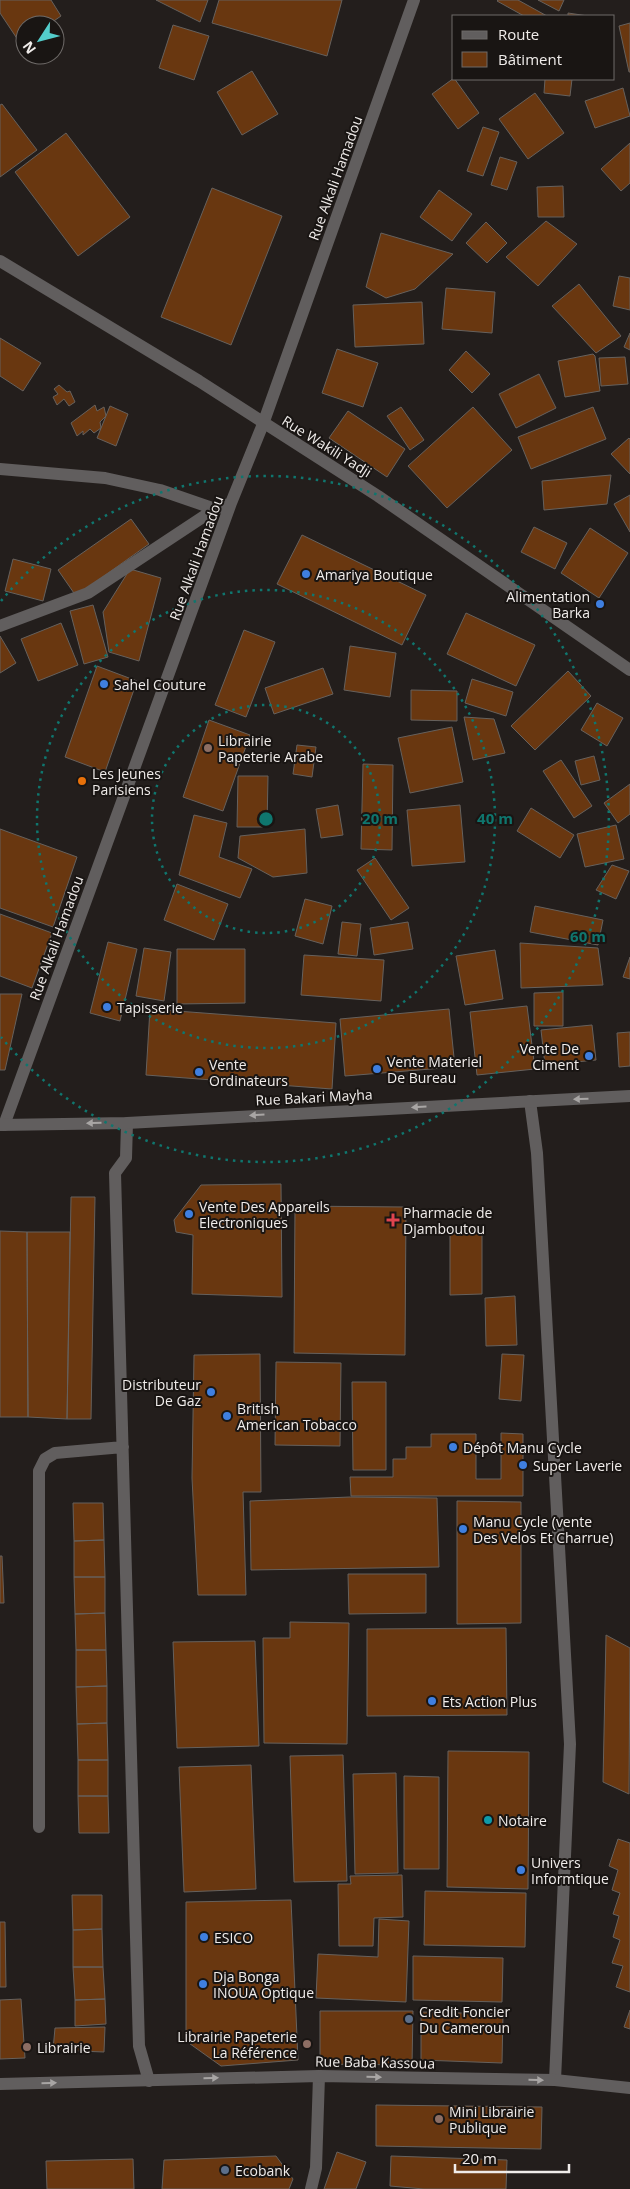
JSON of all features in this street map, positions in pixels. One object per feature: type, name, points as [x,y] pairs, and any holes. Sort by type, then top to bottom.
[{"type":"street","name":"Rue Alkali Hamadou","points":[[2,1125],[231,504],[263,424],[414,0]]},
{"type":"street","name":"Rue Wakili Yadji","points":[[0,261],[199,381],[263,424],[378,496],[630,670]]},
{"type":"street","points":[[0,469],[105,478],[160,490],[215,509]]},
{"type":"street","points":[[0,626],[88,593],[215,509],[231,504]]},
{"type":"street","name":"Rue Bakari Mayha","points":[[2,1125],[127,1123],[630,1096]]},
{"type":"street","points":[[530,1101],[537,1153],[570,1744],[555,2080]]},
{"type":"street","points":[[127,1123],[126,1158],[115,1173],[139,2046],[149,2080]]},
{"type":"street","points":[[39,1827],[39,1471],[45,1459],[55,1453],[122,1447]]},
{"type":"street","points":[[311,2189],[316,2168],[319,2076]]},
{"type":"street","name":"Rue Baba Kassoua","points":[[0,2084],[319,2076],[555,2080],[630,2088]]},
{"type":"building","points":[[0,0],[51,0],[60,15],[15,15],[15,36],[0,13]]},
{"type":"building","points":[[156,0],[208,0],[200,22]]},
{"type":"building","points":[[219,0],[342,0],[327,56],[212,23]]},
{"type":"building","points":[[518,0],[545,15],[522,15],[497,1]]},
{"type":"building","points":[[538,0],[564,0],[559,11]]},
{"type":"building","points":[[630,23],[630,72],[629,72],[619,26]]},
{"type":"building","points":[[173,25],[209,36],[194,80],[159,68]]},
{"type":"building","points":[[252,71],[278,114],[242,135],[217,92]]},
{"type":"building","points":[[452,79],[455,80],[479,113],[458,129],[432,94]]},
{"type":"building","points":[[545,80],[572,80],[570,96],[544,93]]},
{"type":"building","points":[[623,88],[630,116],[595,128],[585,101]]},
{"type":"building","points":[[535,93],[564,133],[528,159],[499,119]]},
{"type":"building","points":[[2,104],[37,150],[0,177],[0,105]]},
{"type":"building","points":[[483,127],[499,132],[483,176],[467,171]]},
{"type":"building","points":[[66,133],[130,217],[78,256],[15,172]]},
{"type":"building","points":[[630,143],[630,183],[621,191],[601,169]]},
{"type":"building","points":[[500,157],[517,162],[507,190],[491,185]]},
{"type":"building","points":[[563,186],[564,217],[538,217],[537,187]]},
{"type":"building","points":[[212,188],[282,216],[231,345],[161,317]]},
{"type":"building","points":[[439,190],[472,214],[452,241],[420,217]]},
{"type":"building","points":[[546,221],[577,244],[538,286],[506,257]]},
{"type":"building","points":[[486,222],[507,243],[487,263],[466,243]]},
{"type":"building","points":[[381,233],[453,254],[415,289],[386,298],[366,287]]},
{"type":"building","points":[[619,276],[630,278],[630,310],[613,306]]},
{"type":"building","points":[[579,284],[621,336],[596,353],[552,306]]},
{"type":"building","points":[[446,288],[495,292],[492,333],[442,329]]},
{"type":"building","points":[[422,302],[424,344],[355,347],[353,305]]},
{"type":"building","points":[[630,333],[630,350],[624,347]]},
{"type":"building","points":[[0,338],[41,363],[23,391],[0,376]]},
{"type":"building","points":[[337,349],[378,363],[363,407],[322,393]]},
{"type":"building","points":[[466,351],[490,374],[472,393],[449,370]]},
{"type":"building","points":[[593,354],[595,356],[600,391],[565,397],[558,361]]},
{"type":"building","points":[[625,357],[628,384],[601,386],[599,358]]},
{"type":"building","points":[[539,374],[556,408],[516,428],[499,394]]},
{"type":"building","points":[[59,385],[67,392],[70,391],[75,402],[69,406],[64,399],[57,405],[53,397],[58,394],[54,389]]},
{"type":"building","points":[[95,405],[97,411],[104,407],[106,416],[100,422],[101,428],[94,433],[90,429],[83,435],[83,431],[77,436],[71,423]]},
{"type":"building","points":[[110,406],[128,414],[116,446],[97,438]]},
{"type":"building","points":[[401,407],[424,440],[410,450],[387,416]]},
{"type":"building","points":[[473,407],[512,450],[447,508],[408,466]]},
{"type":"building","points":[[593,407],[606,439],[531,469],[518,437]]},
{"type":"building","points":[[348,411],[405,449],[387,477],[329,438]]},
{"type":"building","points":[[630,439],[630,474],[611,454]]},
{"type":"building","points":[[611,475],[607,504],[544,510],[542,481]]},
{"type":"building","points":[[630,495],[630,532],[614,504]]},
{"type":"building","points":[[131,519],[149,544],[76,596],[58,570]]},
{"type":"building","points":[[534,527],[567,543],[555,569],[521,552]]},
{"type":"building","points":[[590,528],[628,553],[599,598],[561,573]]},
{"type":"building","points":[[302,535],[426,595],[402,645],[277,584]]},
{"type":"building","points":[[13,559],[51,569],[43,601],[5,591]]},
{"type":"building","points":[[130,569],[161,578],[139,661],[109,652],[103,612]]},
{"type":"building","points":[[93,605],[108,657],[84,664],[70,611]]},
{"type":"building","points":[[466,613],[535,645],[516,686],[447,654]]},
{"type":"building","points":[[61,623],[78,665],[38,681],[21,639]]},
{"type":"building","points":[[244,630],[275,642],[246,717],[215,705]]},
{"type":"building","points":[[0,636],[16,663],[0,673]]},
{"type":"building","points":[[350,646],[396,653],[390,697],[344,690]]},
{"type":"building","points":[[97,666],[137,681],[105,772],[65,757]]},
{"type":"building","points":[[323,668],[333,694],[274,714],[265,688]]},
{"type":"building","points":[[568,671],[591,696],[535,750],[511,726]]},
{"type":"building","points":[[472,679],[513,692],[506,716],[465,703]]},
{"type":"building","points":[[411,690],[457,691],[457,721],[411,720]]},
{"type":"building","points":[[597,703],[623,718],[607,746],[581,730]]},
{"type":"building","points":[[464,717],[494,719],[505,753],[473,760]]},
{"type":"building","points":[[209,720],[250,735],[223,811],[183,797]]},
{"type":"building","points":[[452,727],[463,782],[410,793],[398,738]]},
{"type":"building","points":[[297,745],[316,747],[312,777],[293,774]]},
{"type":"building","points":[[594,756],[600,780],[581,785],[575,761]]},
{"type":"building","points":[[561,760],[592,806],[574,818],[543,771]]},
{"type":"building","points":[[363,764],[393,765],[392,850],[361,849]]},
{"type":"building","points":[[238,776],[268,776],[267,827],[237,827]]},
{"type":"building","points":[[630,784],[630,814],[618,823],[604,803]]},
{"type":"building","points":[[338,805],[343,835],[321,838],[316,809]]},
{"type":"building","points":[[460,805],[465,862],[412,866],[407,810]]},
{"type":"building","points":[[531,808],[574,835],[560,858],[517,831]]},
{"type":"building","points":[[194,815],[227,823],[219,857],[252,869],[240,898],[179,875]]},
{"type":"building","points":[[616,825],[624,859],[585,867],[577,834]]},
{"type":"building","points":[[0,829],[77,857],[53,927],[0,908]]},
{"type":"building","points":[[305,829],[307,873],[273,877],[238,858],[240,836]]},
{"type":"building","points":[[375,858],[409,908],[391,920],[357,870]]},
{"type":"building","points":[[612,865],[629,871],[616,899],[596,890]]},
{"type":"building","points":[[177,884],[228,904],[214,940],[164,920]]},
{"type":"building","points":[[305,899],[332,906],[323,944],[295,936]]},
{"type":"building","points":[[535,906],[603,920],[598,945],[530,932]]},
{"type":"building","points":[[0,914],[52,933],[32,988],[0,976]]},
{"type":"building","points":[[342,922],[361,924],[357,956],[338,954]]},
{"type":"building","points":[[408,922],[413,949],[374,955],[370,928]]},
{"type":"building","points":[[108,942],[137,949],[120,1021],[90,1013]]},
{"type":"building","points":[[520,943],[598,948],[603,985],[521,988]]},
{"type":"building","points":[[144,948],[171,952],[164,1001],[136,996]]},
{"type":"building","points":[[177,949],[245,949],[245,1003],[177,1004]]},
{"type":"building","points":[[495,950],[503,999],[465,1005],[456,956]]},
{"type":"building","points":[[304,955],[384,960],[381,1001],[301,995]]},
{"type":"building","points":[[630,957],[630,979],[623,977]]},
{"type":"building","points":[[563,992],[563,1026],[534,1026],[534,993]]},
{"type":"building","points":[[0,994],[22,994],[5,1070],[0,1070]]},
{"type":"building","points":[[527,1006],[535,1069],[477,1075],[470,1012]]},
{"type":"building","points":[[150,1009],[336,1023],[332,1089],[146,1075]]},
{"type":"building","points":[[449,1009],[455,1067],[345,1076],[340,1019]]},
{"type":"building","points":[[592,1025],[596,1060],[545,1065],[541,1030]]},
{"type":"building","points":[[630,1032],[630,1066],[619,1067],[617,1033]]},
{"type":"building","points":[[281,1184],[282,1297],[192,1294],[193,1235],[176,1232],[174,1220],[201,1185]]},
{"type":"building","points":[[71,1197],[95,1197],[91,1419],[67,1419]]},
{"type":"building","points":[[295,1206],[406,1207],[405,1355],[294,1353]]},
{"type":"building","points":[[450,1230],[482,1230],[482,1294],[450,1295]]},
{"type":"building","points":[[0,1231],[27,1232],[28,1417],[0,1417]]},
{"type":"building","points":[[27,1232],[70,1232],[67,1419],[28,1417]]},
{"type":"building","points":[[515,1296],[517,1345],[486,1346],[485,1298]]},
{"type":"building","name":"British American Tobacco","points":[[260,1354],[261,1492],[243,1492],[246,1595],[198,1595],[192,1478],[194,1355]]},
{"type":"building","points":[[502,1354],[524,1355],[521,1401],[499,1399]]},
{"type":"building","points":[[276,1362],[341,1363],[340,1446],[275,1445]]},
{"type":"building","points":[[352,1382],[386,1382],[386,1470],[353,1470]]},
{"type":"building","points":[[501,1433],[523,1434],[523,1496],[351,1496],[350,1477],[393,1477],[393,1459],[406,1459],[406,1447],[431,1447],[431,1434],[476,1434],[476,1479],[501,1479]]},
{"type":"building","points":[[350,1497],[437,1498],[439,1567],[251,1570],[250,1501]]},
{"type":"building","points":[[457,1501],[521,1502],[521,1623],[457,1624]]},
{"type":"building","points":[[73,1503],[103,1503],[104,1540],[74,1541]]},
{"type":"building","points":[[104,1540],[105,1577],[74,1577],[74,1541]]},
{"type":"building","points":[[0,1556],[2,1556],[4,1603],[0,1603]]},
{"type":"building","points":[[348,1574],[426,1574],[426,1613],[349,1614]]},
{"type":"building","points":[[74,1577],[105,1577],[105,1613],[75,1614]]},
{"type":"building","points":[[105,1613],[106,1650],[76,1650],[75,1614]]},
{"type":"building","points":[[290,1622],[349,1623],[347,1744],[264,1743],[263,1638],[290,1638]]},
{"type":"building","points":[[506,1628],[507,1715],[367,1716],[367,1629]]},
{"type":"building","points":[[606,1635],[630,1648],[629,1794],[603,1782]]},
{"type":"building","points":[[255,1641],[259,1746],[177,1748],[173,1642]]},
{"type":"building","points":[[76,1650],[106,1650],[107,1686],[76,1687]]},
{"type":"building","points":[[107,1686],[107,1723],[77,1724],[76,1687]]},
{"type":"building","points":[[107,1723],[108,1760],[78,1760],[77,1724]]},
{"type":"building","name":"Notaire","points":[[448,1751],[529,1752],[528,1889],[447,1887]]},
{"type":"building","points":[[343,1755],[347,1881],[294,1882],[290,1756]]},
{"type":"building","points":[[78,1760],[108,1760],[108,1796],[78,1796]]},
{"type":"building","points":[[251,1765],[256,1889],[184,1892],[179,1767]]},
{"type":"building","points":[[396,1773],[398,1873],[355,1874],[353,1774]]},
{"type":"building","points":[[404,1776],[439,1777],[439,1869],[404,1869]]},
{"type":"building","points":[[78,1796],[108,1796],[109,1833],[79,1833]]},
{"type":"building","points":[[618,1839],[630,1843],[630,1992],[616,1987],[623,1966],[612,1963],[620,1940],[613,1937],[619,1916],[613,1914],[620,1893],[612,1890],[618,1870],[609,1866]]},
{"type":"building","points":[[402,1875],[403,1917],[374,1918],[373,1946],[339,1946],[338,1884],[351,1884],[350,1876]]},
{"type":"building","points":[[425,1891],[526,1893],[525,1947],[424,1945]]},
{"type":"building","points":[[72,1895],[102,1895],[102,1929],[73,1930]]},
{"type":"building","points":[[291,1900],[298,2060],[221,2066],[186,2041],[186,1902]]},
{"type":"building","points":[[379,1919],[409,1921],[406,2002],[316,1998],[318,1954],[378,1957]]},
{"type":"building","points":[[0,1922],[5,1922],[6,1987],[0,1987]]},
{"type":"building","points":[[102,1929],[103,1967],[73,1967],[73,1930]]},
{"type":"building","points":[[413,1956],[503,1958],[502,2002],[413,2000]]},
{"type":"building","points":[[73,1967],[103,1967],[105,1999],[75,2000]]},
{"type":"building","points":[[21,1999],[25,2058],[0,2059],[0,2000]]},
{"type":"building","points":[[105,1999],[106,2024],[75,2026],[75,2000]]},
{"type":"building","points":[[630,2010],[630,2029],[624,2027]]},
{"type":"building","points":[[320,2011],[413,2011],[412,2065],[320,2064]]},
{"type":"building","points":[[421,2012],[503,2014],[502,2063],[421,2060]]},
{"type":"building","points":[[105,2027],[104,2052],[53,2050],[55,2028]]},
{"type":"building","points":[[376,2105],[542,2107],[541,2149],[376,2146]]},
{"type":"building","points":[[337,2152],[366,2162],[356,2189],[324,2189]]},
{"type":"building","name":"Ecobank","points":[[276,2156],[293,2179],[289,2189],[162,2189],[164,2160]]},
{"type":"building","points":[[391,2156],[507,2160],[506,2189],[424,2189],[390,2186]]},
{"type":"building","points":[[133,2159],[134,2189],[47,2189],[46,2161]]},
{"type":"place","name":"Amariya Boutique","points":[[306,574]]},
{"type":"place","name":"Alimentation Barka","points":[[600,604]]},
{"type":"place","name":"Sahel Couture","points":[[104,684]]},
{"type":"place","name":"Librairie Papeterie Arabe","points":[[208,748]]},
{"type":"place","name":"Les Jeunes Parisiens","points":[[82,781]]},
{"type":"place","name":"Tapisserie","points":[[107,1007]]},
{"type":"place","name":"Vente De Ciment","points":[[589,1056]]},
{"type":"place","name":"Vente Materiel De Bureau","points":[[377,1069]]},
{"type":"place","name":"Vente Ordinateurs","points":[[199,1072]]},
{"type":"place","name":"Vente Des Appareils Electroniques","points":[[189,1214]]},
{"type":"place","name":"Pharmacie de Djamboutou","points":[[393,1220]]},
{"type":"place","name":"Distributeur De Gaz","points":[[211,1392]]},
{"type":"place","name":"British American Tobacco","points":[[227,1416]]},
{"type":"place","name":"Dépôt Manu Cycle","points":[[453,1447]]},
{"type":"place","name":"Super Laverie","points":[[523,1465]]},
{"type":"place","name":"Manu Cycle (vente Des Velos Et Charrue)","points":[[463,1529]]},
{"type":"place","name":"Ets Action Plus","points":[[432,1701]]},
{"type":"place","name":"Notaire","points":[[488,1820]]},
{"type":"place","name":"Univers Informtique","points":[[521,1870]]},
{"type":"place","name":"ESICO","points":[[204,1937]]},
{"type":"place","name":"Dja Bonga INOUA Optique","points":[[203,1984]]},
{"type":"place","name":"Credit Foncier Du Cameroun","points":[[409,2019]]},
{"type":"place","name":"Librairie Papeterie La Référence","points":[[307,2044]]},
{"type":"place","name":"Librairie","points":[[27,2047]]},
{"type":"place","name":"Mini Librairie Publique","points":[[439,2119]]},
{"type":"place","name":"Ecobank","points":[[225,2170]]}]
